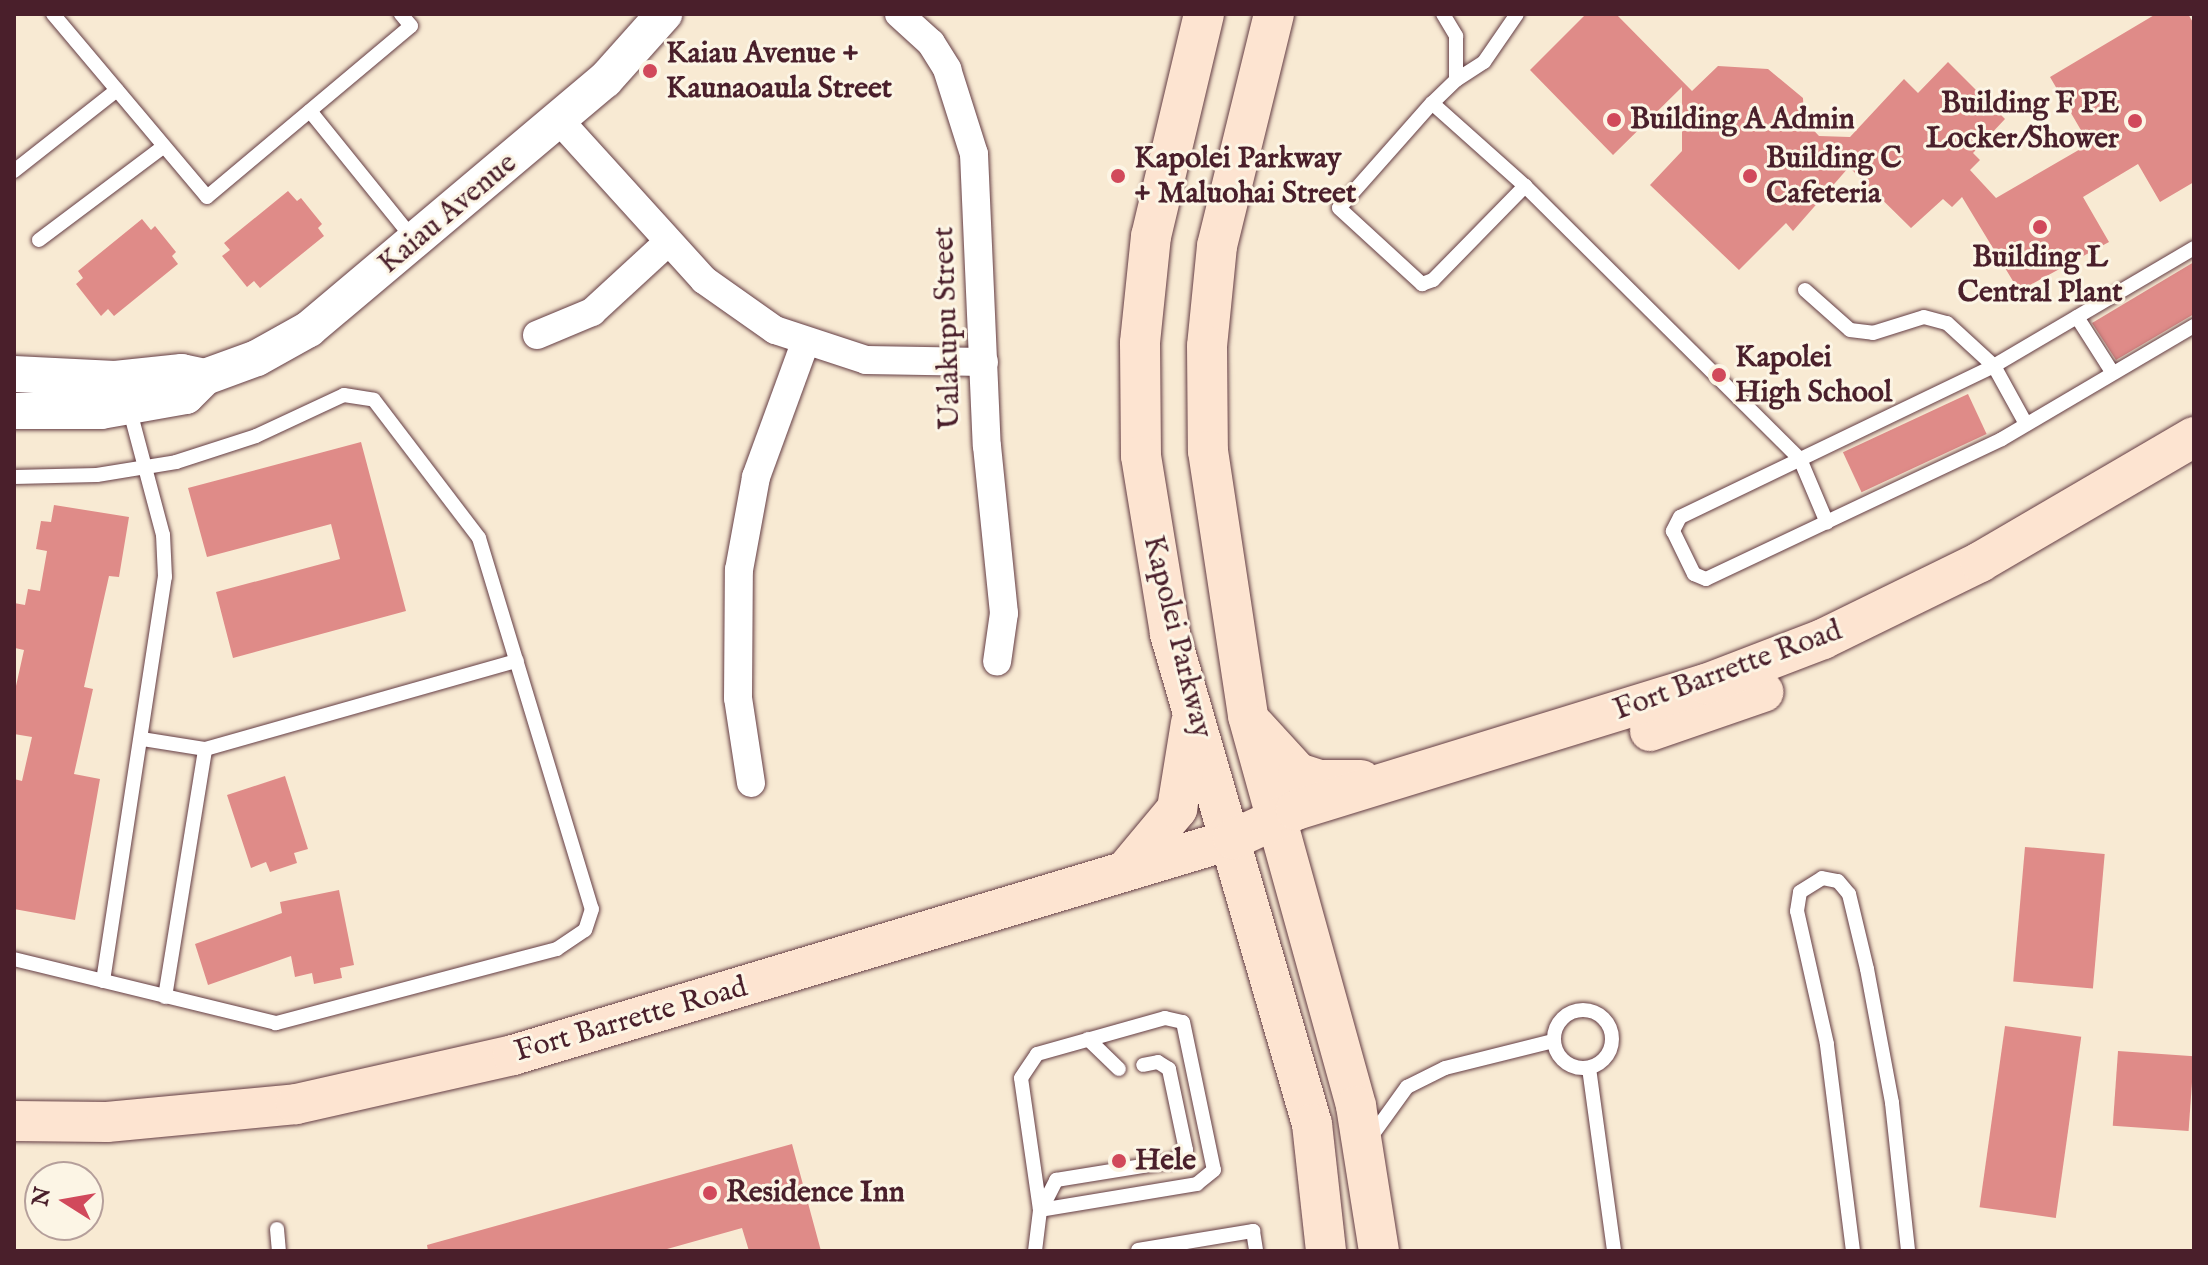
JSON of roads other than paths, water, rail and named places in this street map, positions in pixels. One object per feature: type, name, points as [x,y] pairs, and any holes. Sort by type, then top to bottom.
[{"type":"main road","name":"Kapolei Parkway","points":[[1204,14],[1151,236],[1139,396],[1156,575],[1312,1124],[1326,1251]]},
{"type":"main road","name":"Kapolei Parkway","points":[[1274,14],[1227,198],[1207,346],[1214,507],[1248,716],[1363,1148],[1379,1251]]},
{"type":"main road","name":"Fort Barrette Road","points":[[14,1121],[107,1122],[296,1104],[513,1055],[1278,828],[1429,769],[1706,684],[1861,623],[1980,562],[2194,437]]},
{"type":"main road","name":"Fort Barrette Road","points":[[1278,828],[1324,830],[1696,717],[1821,670],[1965,601],[2194,469]]},
{"type":"main road","points":[[1124,872],[1177,809],[1187,771],[1192,707]]},
{"type":"main road","points":[[1248,716],[1277,755],[1308,777],[1349,781],[1429,769]]},
{"type":"street","name":"Kaiau Avenue","points":[[14,411],[126,393],[182,372],[205,377],[257,358],[309,329],[605,80],[664,14]]},
{"type":"street","name":"Ualakupu Street","points":[[899,14],[931,43],[969,125],[977,183],[984,362],[1004,613],[997,662]]},
{"type":"street","points":[[559,120],[668,242],[726,298],[805,343],[898,365],[984,362]]},
{"type":"street","points":[[537,335],[592,312],[668,242]]},
{"type":"street","points":[[751,783],[738,698],[739,570],[756,477],[805,343]]},
{"type":"street","name":"Kaiau Avenue","points":[[14,374],[126,393]]},
{"type":"lane","points":[[53,14],[207,197],[411,26],[401,14]]},
{"type":"lane","points":[[1443,14],[1456,36],[1456,80]]},
{"type":"lane","points":[[1517,14],[1484,62],[1456,80],[1432,103],[1339,208],[1411,278],[1422,284],[1433,280],[1525,186]]},
{"type":"lane","points":[[14,171],[117,90]]},
{"type":"lane","points":[[1432,103],[1525,186],[1800,459],[1827,523]]},
{"type":"lane","points":[[310,111],[416,242]]},
{"type":"lane","points":[[39,240],[164,146]]},
{"type":"lane","points":[[2194,248],[1994,366],[1680,517],[1673,531],[1694,574],[1706,579],[2026,424],[2194,326]]},
{"type":"lane","points":[[1805,290],[1850,330],[1873,333],[1924,317],[1947,323],[1994,366],[2026,424]]},
{"type":"lane","points":[[2077,317],[2112,372]]},
{"type":"lane","points":[[103,981],[142,739],[166,559],[126,393]]},
{"type":"lane","points":[[14,477],[97,475],[145,468],[256,436],[344,395],[374,400],[479,538],[592,897],[590,920],[577,938],[557,949],[276,1023],[14,959]]},
{"type":"lane","points":[[142,739],[205,749],[517,661]]},
{"type":"lane","points":[[165,997],[205,749]]},
{"type":"lane","points":[[1853,1251],[1834,1084],[1797,911],[1800,892],[1822,878],[1838,881],[1849,894],[1867,969],[1892,1103],[1908,1251]]},
{"type":"lane","points":[[1572,1011],[1599,1013],[1610,1028],[1611,1048],[1589,1068],[1561,1059],[1553,1041],[1557,1023],[1572,1011]]},
{"type":"lane","points":[[1035,1251],[1040,1210],[1021,1078],[1037,1054],[1165,1018],[1183,1022],[1214,1170],[1197,1184],[1040,1210]]},
{"type":"lane","points":[[1088,1039],[1119,1069]]},
{"type":"lane","points":[[1363,1148],[1407,1087],[1445,1068],[1553,1041]]},
{"type":"lane","points":[[1040,1210],[1056,1180],[1173,1161],[1186,1150],[1169,1069],[1158,1062],[1143,1065]]},
{"type":"lane","points":[[1589,1068],[1614,1251]]},
{"type":"lane","points":[[277,1229],[279,1251]]},
{"type":"lane","points":[[1131,1251],[1226,1244],[1253,1231],[1256,1251]]},
{"type":"place","name":"Kaiau Avenue + Kaunaoaula Street","points":[[650,71]]},
{"type":"place","name":"Building A Admin","points":[[1614,120]]},
{"type":"place","name":"Building F PE Locker/Shower","points":[[2135,121]]},
{"type":"place","name":"Kapolei Parkway + Maluohai Street","points":[[1118,176]]},
{"type":"place","name":"Building C Cafeteria","points":[[1750,176]]},
{"type":"place","name":"Building L Central Plant","points":[[2040,227]]},
{"type":"place","name":"Kapolei High School","points":[[1719,375]]},
{"type":"place","name":"Hele","points":[[1119,1161]]},
{"type":"place","name":"Residence Inn","points":[[710,1193]]}]
